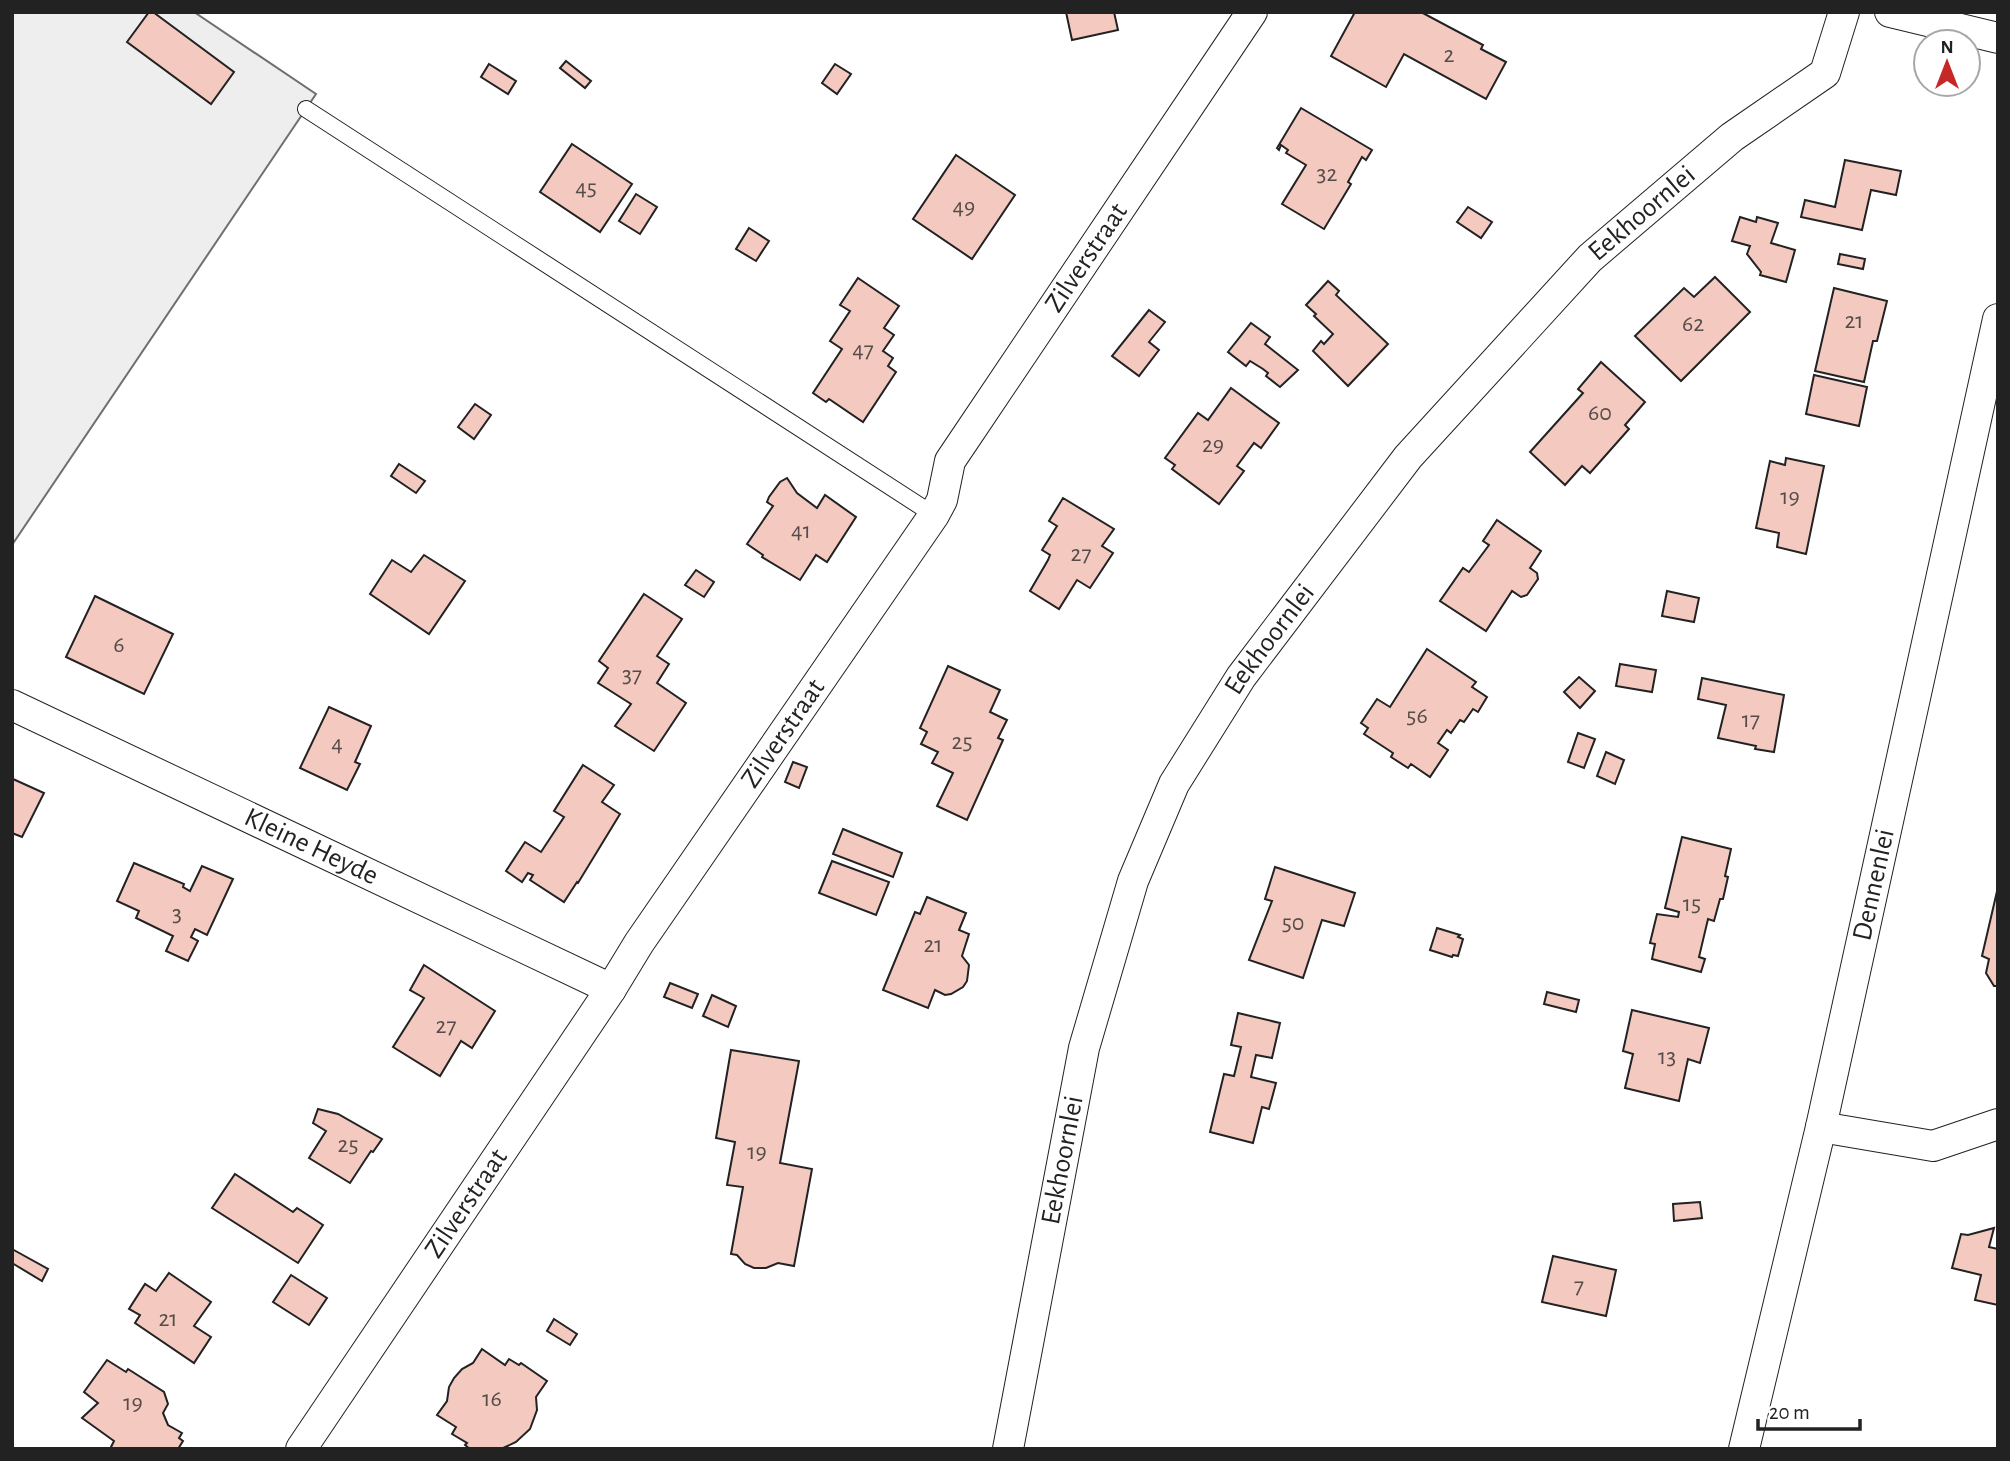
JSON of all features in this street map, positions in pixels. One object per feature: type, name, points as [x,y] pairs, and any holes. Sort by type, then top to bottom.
[{"type":"street","name":"Zilverstraat","points":[[301,1449],[611,989],[639,943],[934,515],[942,500],[950,461],[1252,12]]},
{"type":"street","name":"Eekhoornlei","points":[[1008,1449],[1084,1048],[1133,881],[1174,784],[1241,677],[1408,457],[1590,258],[1732,137],[1825,74],[1844,12]]},
{"type":"street","points":[[1890,12],[1998,38]]},
{"type":"street","name":"Dennenlei","points":[[1744,1449],[1821,1127],[1998,319]]},
{"type":"street","name":"Kleine Heyde","points":[[12,705],[611,989]]},
{"type":"street","points":[[1821,1127],[1933,1146],[1998,1124]]},
{"type":"lane","points":[[306,109],[934,515]]},
{"type":"shaded area","points":[[12,12],[194,12],[316,94],[12,545]]},
{"type":"building","points":[[149,12],[153,12],[234,72],[211,104],[127,42]]},
{"type":"building","points":[[1066,12],[1114,12],[1118,30],[1072,40]]},
{"type":"building","points":[[1355,12],[1421,12],[1483,45],[1481,49],[1506,62],[1486,99],[1404,54],[1386,87],[1331,56]]},
{"type":"building","points":[[566,61],[591,81],[585,88],[560,68]]},
{"type":"building","points":[[489,64],[516,81],[508,94],[481,77]]},
{"type":"building","points":[[835,64],[851,74],[837,94],[822,83]]},
{"type":"building","points":[[1301,108],[1372,150],[1366,160],[1362,157],[1348,182],[1351,184],[1324,229],[1282,204],[1306,165],[1286,153],[1288,150],[1281,145],[1279,150],[1277,148]]},
{"type":"building","points":[[572,144],[632,184],[600,232],[540,192]]},
{"type":"building","points":[[956,155],[1015,195],[972,259],[913,219]]},
{"type":"building","points":[[1845,160],[1901,171],[1896,195],[1871,190],[1862,230],[1801,217],[1805,200],[1835,207]]},
{"type":"building","points":[[636,194],[657,207],[640,234],[619,221]]},
{"type":"building","points":[[1468,207],[1492,222],[1481,238],[1457,222]]},
{"type":"building","points":[[1740,217],[1756,222],[1757,217],[1778,223],[1771,243],[1795,250],[1786,282],[1760,275],[1761,272],[1747,254],[1750,246],[1732,241]]},
{"type":"building","points":[[749,228],[769,241],[756,261],[736,249]]},
{"type":"building","points":[[1840,254],[1865,259],[1863,269],[1838,264]]},
{"type":"building","points":[[1715,277],[1750,312],[1681,381],[1635,336],[1684,288],[1694,297]]},
{"type":"building","points":[[858,278],[899,306],[884,328],[894,335],[883,351],[893,358],[888,366],[896,372],[863,422],[829,399],[826,402],[813,393],[842,349],[830,341],[850,311],[840,305]]},
{"type":"building","points":[[1328,281],[1339,291],[1336,295],[1388,344],[1348,386],[1313,351],[1321,341],[1324,344],[1333,334],[1306,305]]},
{"type":"building","points":[[1834,288],[1887,301],[1877,341],[1873,341],[1864,382],[1815,371]]},
{"type":"building","points":[[1149,310],[1165,322],[1149,342],[1159,350],[1139,376],[1112,356]]},
{"type":"building","points":[[1251,323],[1270,337],[1265,344],[1298,370],[1280,387],[1266,376],[1268,373],[1263,369],[1250,361],[1246,366],[1228,352]]},
{"type":"building","points":[[1601,362],[1645,402],[1625,425],[1629,429],[1590,473],[1582,466],[1565,485],[1530,452],[1583,393],[1578,389]]},
{"type":"building","points":[[1814,375],[1867,387],[1859,426],[1806,414]]},
{"type":"building","points":[[1231,388],[1279,423],[1261,448],[1254,443],[1237,466],[1244,471],[1219,504],[1172,469],[1175,465],[1165,458],[1198,413],[1208,420]]},
{"type":"building","points":[[475,404],[491,415],[474,439],[458,427]]},
{"type":"building","points":[[1786,458],[1824,466],[1806,554],[1777,547],[1779,533],[1756,528],[1770,461],[1785,465]]},
{"type":"building","points":[[399,464],[425,481],[416,493],[391,476]]},
{"type":"building","points":[[787,478],[797,493],[817,508],[825,495],[856,517],[827,562],[816,555],[800,580],[762,557],[763,555],[747,544],[773,506],[767,502],[769,497],[780,482]]},
{"type":"building","points":[[1063,498],[1114,529],[1102,546],[1113,553],[1090,588],[1077,580],[1059,609],[1030,591],[1050,555],[1042,550],[1057,526],[1049,521]]},
{"type":"building","points":[[1497,520],[1541,551],[1530,568],[1537,573],[1538,579],[1527,595],[1521,597],[1512,591],[1486,631],[1440,601],[1463,568],[1469,572],[1489,545],[1483,541]]},
{"type":"building","points":[[424,555],[465,581],[429,634],[370,594],[392,560],[411,572]]},
{"type":"building","points":[[696,570],[714,582],[704,597],[685,585]]},
{"type":"building","points":[[1667,591],[1699,598],[1694,622],[1662,616]]},
{"type":"building","points":[[644,594],[682,619],[657,656],[669,664],[657,683],[686,703],[654,751],[615,726],[631,704],[598,683],[608,668],[599,661]]},
{"type":"building","points":[[95,596],[173,634],[144,694],[66,657]]},
{"type":"building","points":[[1427,649],[1476,682],[1472,687],[1487,697],[1478,712],[1473,709],[1464,722],[1460,720],[1451,733],[1447,730],[1438,743],[1448,750],[1430,777],[1411,764],[1408,768],[1391,757],[1393,753],[1364,734],[1368,728],[1361,723],[1377,699],[1390,707]]},
{"type":"building","points":[[1620,664],[1656,670],[1652,692],[1616,686]]},
{"type":"building","points":[[948,666],[1000,690],[990,712],[1007,720],[998,738],[1003,740],[967,820],[937,806],[953,773],[932,763],[938,752],[921,744],[927,732],[920,728]]},
{"type":"building","points":[[1579,677],[1595,691],[1580,708],[1564,692]]},
{"type":"building","points":[[1702,678],[1784,695],[1774,752],[1718,738],[1726,705],[1698,699]]},
{"type":"building","points":[[329,707],[371,726],[355,762],[360,764],[347,790],[300,768]]},
{"type":"building","points":[[1578,733],[1595,739],[1584,768],[1568,762]]},
{"type":"building","points":[[1606,752],[1624,760],[1615,784],[1597,776]]},
{"type":"building","points":[[793,762],[807,767],[799,788],[785,782]]},
{"type":"building","points":[[583,765],[614,785],[602,802],[620,814],[564,902],[530,880],[533,875],[528,873],[522,882],[506,871],[525,842],[541,852],[564,817],[554,811]]},
{"type":"building","points":[[13,779],[44,793],[22,837],[12,833]]},
{"type":"building","points":[[843,829],[902,853],[893,877],[833,854]]},
{"type":"building","points":[[1682,837],[1731,849],[1723,899],[1720,899],[1714,921],[1708,919],[1699,957],[1705,959],[1701,972],[1652,959],[1655,944],[1650,943],[1657,914],[1678,917],[1679,912],[1665,908]]},
{"type":"building","points":[[832,861],[889,882],[876,915],[819,893]]},
{"type":"building","points":[[134,863],[184,884],[183,887],[190,891],[202,866],[233,879],[207,935],[195,929],[191,937],[198,941],[188,961],[166,951],[173,936],[136,918],[139,911],[117,901]]},
{"type":"building","points":[[1275,867],[1355,893],[1344,926],[1322,920],[1303,978],[1249,960],[1272,901],[1265,899]]},
{"type":"building","points":[[1998,887],[1998,986],[1994,986],[1986,973],[1989,959],[1982,956]]},
{"type":"building","points":[[927,897],[966,913],[959,930],[969,934],[962,956],[969,965],[967,981],[963,987],[951,994],[945,995],[935,990],[928,1008],[883,990],[915,912],[920,914]]},
{"type":"building","points":[[1437,928],[1460,935],[1458,937],[1463,939],[1458,956],[1452,957],[1430,950]]},
{"type":"building","points":[[424,965],[495,1011],[472,1048],[461,1041],[440,1076],[393,1047],[424,998],[410,990]]},
{"type":"building","points":[[670,983],[698,994],[692,1008],[664,997]]},
{"type":"building","points":[[1547,992],[1579,1000],[1576,1012],[1544,1004]]},
{"type":"building","points":[[712,995],[736,1006],[728,1027],[703,1016]]},
{"type":"building","points":[[1632,1010],[1709,1028],[1700,1063],[1688,1059],[1679,1101],[1625,1088],[1633,1054],[1623,1051]]},
{"type":"building","points":[[1238,1013],[1280,1023],[1272,1058],[1256,1055],[1251,1077],[1276,1083],[1269,1109],[1262,1107],[1253,1143],[1210,1132],[1224,1074],[1234,1076],[1241,1047],[1231,1045]]},
{"type":"building","points":[[731,1050],[799,1061],[780,1163],[812,1169],[794,1266],[778,1263],[766,1268],[754,1268],[745,1264],[737,1255],[731,1254],[743,1187],[727,1185],[735,1142],[716,1138]]},
{"type":"building","points":[[318,1109],[338,1114],[382,1139],[350,1183],[309,1158],[326,1131],[313,1123]]},
{"type":"building","points":[[235,1174],[293,1212],[297,1208],[323,1225],[298,1263],[212,1208]]},
{"type":"building","points":[[1700,1202],[1702,1218],[1674,1221],[1673,1204]]},
{"type":"building","points":[[1994,1228],[1989,1247],[1998,1249],[1998,1305],[1975,1300],[1981,1275],[1952,1268],[1961,1234],[1968,1235]]},
{"type":"building","points":[[12,1249],[48,1269],[42,1281],[12,1263]]},
{"type":"building","points":[[1553,1256],[1616,1270],[1606,1316],[1542,1302]]},
{"type":"building","points":[[169,1273],[211,1302],[194,1326],[211,1337],[194,1363],[135,1323],[140,1315],[129,1309],[145,1284],[156,1291]]},
{"type":"building","points":[[291,1275],[327,1298],[309,1325],[273,1302]]},
{"type":"building","points":[[554,1319],[577,1334],[570,1345],[547,1331]]},
{"type":"building","points":[[482,1349],[505,1365],[509,1359],[519,1365],[521,1363],[547,1381],[536,1397],[537,1410],[530,1429],[516,1442],[501,1449],[470,1449],[465,1445],[467,1443],[452,1434],[456,1427],[437,1415],[447,1401],[449,1387],[454,1378],[462,1369],[473,1363]]},
{"type":"building","points":[[107,1360],[126,1372],[128,1369],[164,1392],[168,1404],[163,1413],[168,1425],[182,1433],[179,1438],[183,1441],[178,1449],[114,1449],[111,1447],[114,1441],[82,1418],[98,1403],[84,1392]]}]
